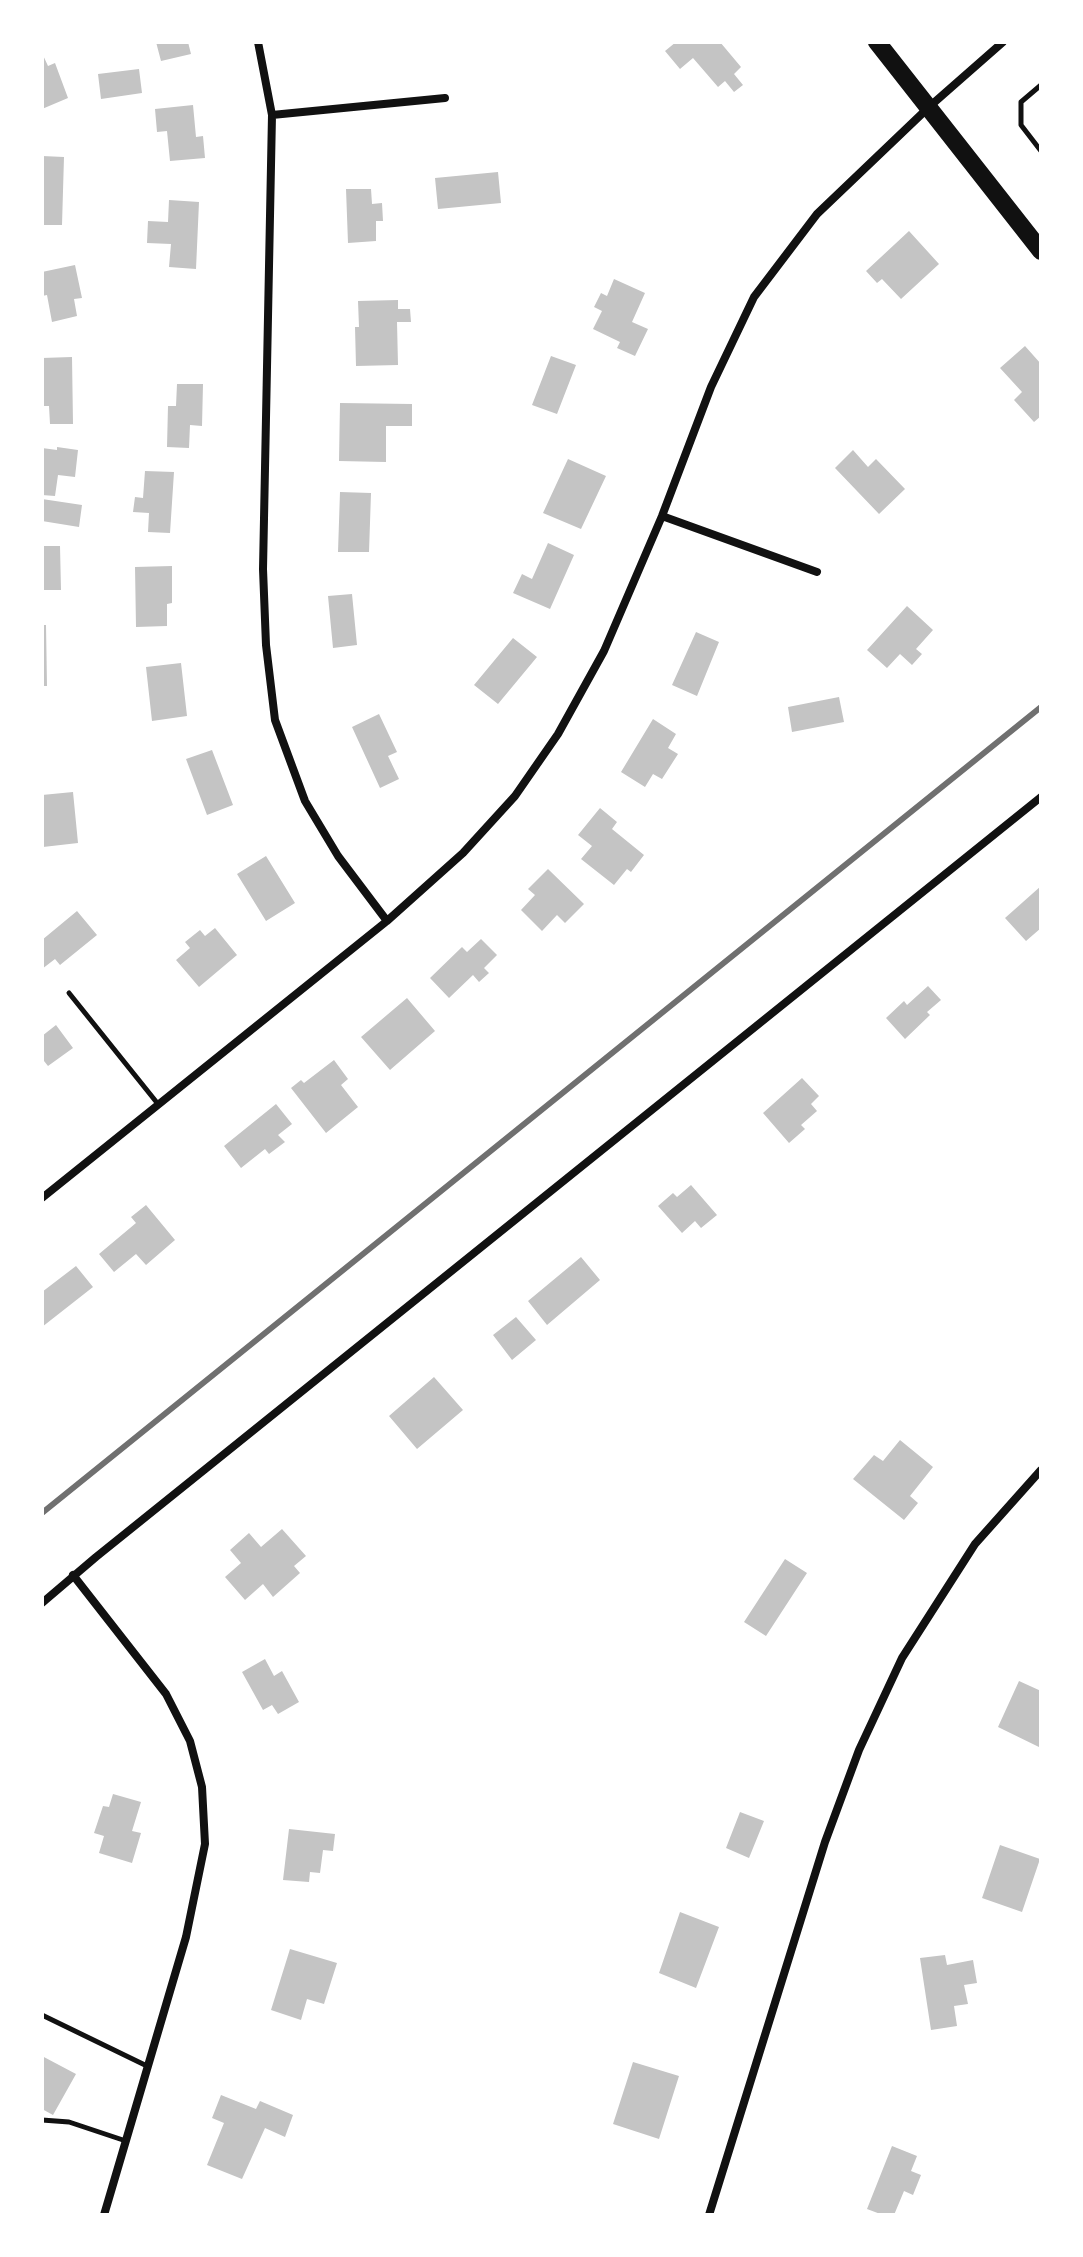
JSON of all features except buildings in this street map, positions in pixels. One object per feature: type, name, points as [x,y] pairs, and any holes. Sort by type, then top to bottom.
[{"type":"main road","points":[[877,42],[1041,251]]},
{"type":"street","points":[[258,42],[272,115],[263,569],[266,645],[275,720],[305,801],[338,856],[387,921]]},
{"type":"street","points":[[42,1198],[387,921],[463,853],[515,796],[558,734],[604,651],[662,516],[711,387],[754,297],[817,214],[1001,43]]},
{"type":"street","points":[[272,115],[445,98]]},
{"type":"street","points":[[662,516],[817,572]]},
{"type":"street","points":[[42,1603],[1041,797]]},
{"type":"street","points":[[709,2215],[825,1842],[859,1750],[902,1658],[975,1544],[1041,1470]]},
{"type":"street","points":[[73,1575],[166,1694],[190,1741],[202,1787],[205,1844],[186,1937],[104,2215]]},
{"type":"lane","points":[[1041,85],[1021,102],[1021,125],[1041,151]]},
{"type":"lane","points":[[69,993],[158,1104]]},
{"type":"lane","points":[[42,2015],[148,2067]]},
{"type":"lane","points":[[42,2120],[69,2122],[126,2141]]},
{"type":"railway","points":[[42,1513],[1041,707]]}]
